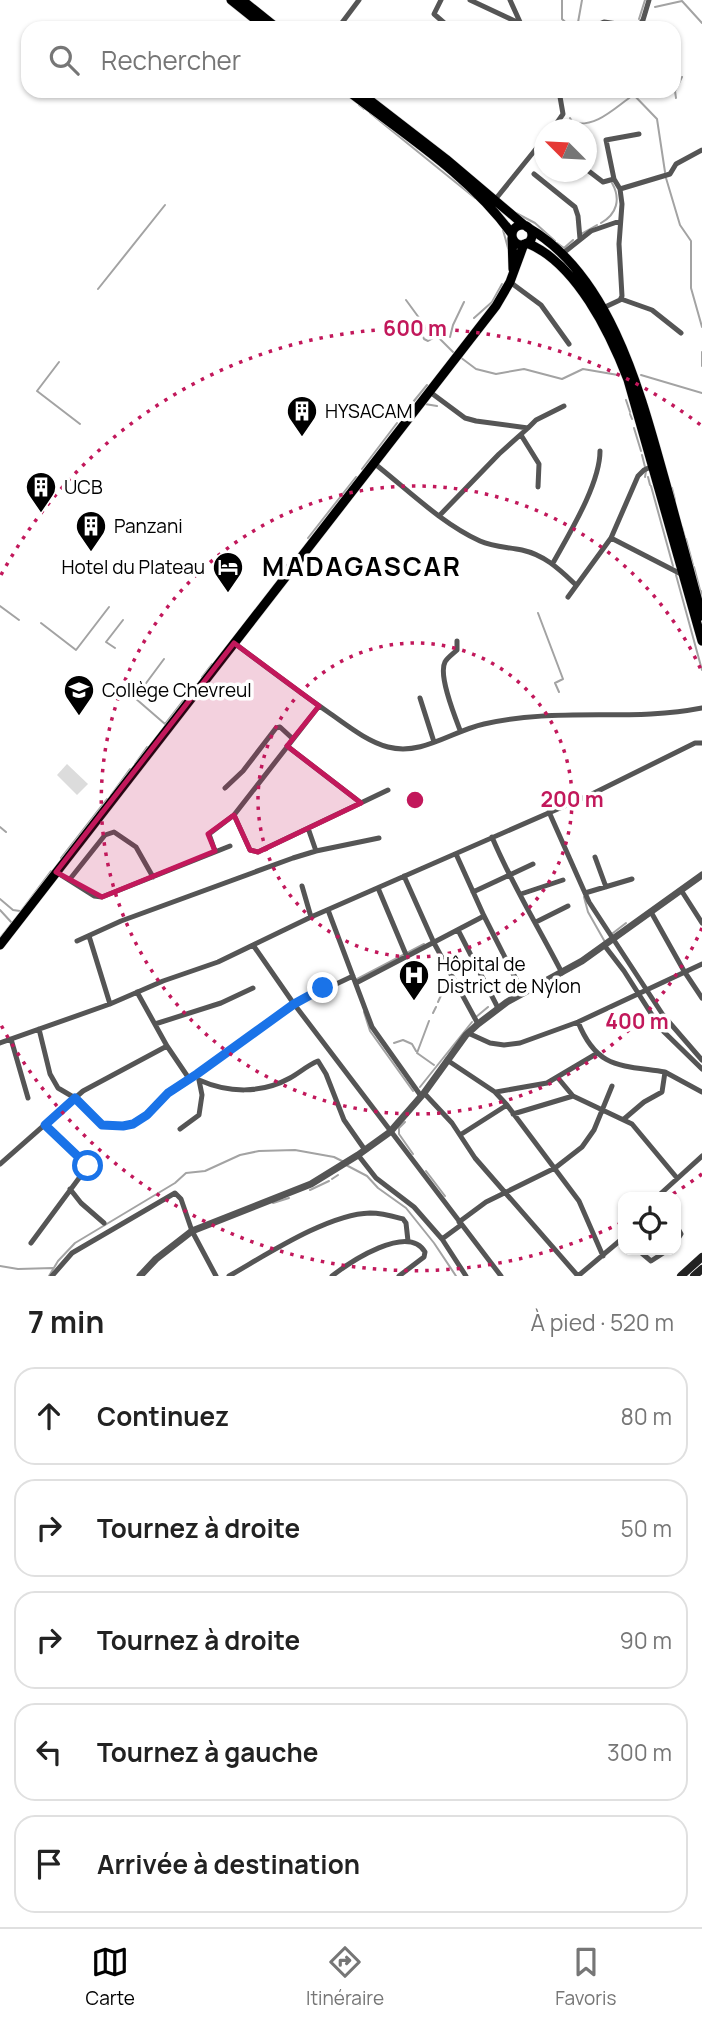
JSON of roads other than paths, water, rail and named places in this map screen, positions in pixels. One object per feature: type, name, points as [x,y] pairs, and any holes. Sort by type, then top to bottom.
[{"type":"main road","points":[[231,0],[257,21]]},
{"type":"main road","points":[[242,0],[268,21]]},
{"type":"main road","points":[[360,98],[545,238],[562,254],[620,359],[702,641]]},
{"type":"main road","points":[[365,98],[373,106]]},
{"type":"main road","points":[[444,161],[486,201],[517,243],[548,254],[571,271],[603,309],[634,374],[702,615]]},
{"type":"main road","points":[[512,278],[512,235],[516,227],[526,226]]},
{"type":"main road","points":[[0,945],[62,875],[234,643],[496,306],[531,235],[526,226]]},
{"type":"main road","points":[[681,1276],[702,1258]]},
{"type":"main road","points":[[694,1276],[702,1269]]},
{"type":"street","points":[[343,21],[359,0]]},
{"type":"street","points":[[441,0],[434,14],[442,21]]},
{"type":"street","points":[[470,0],[512,21]]},
{"type":"street","points":[[510,0],[520,21]]},
{"type":"street","points":[[642,21],[649,0]]},
{"type":"street","points":[[560,98],[563,114],[560,119]]},
{"type":"street","points":[[621,299],[622,204],[606,139],[639,134]]},
{"type":"street","points":[[620,189],[670,174],[676,164],[702,150]]},
{"type":"street","points":[[494,201],[534,151]]},
{"type":"street","points":[[597,177],[603,182],[614,180]]},
{"type":"street","points":[[544,182],[575,207],[580,239]]},
{"type":"street","points":[[562,254],[601,227],[620,221]]},
{"type":"street","points":[[512,278],[541,305],[569,344]]},
{"type":"street","points":[[603,309],[621,299],[652,310],[681,333]]},
{"type":"street","points":[[430,393],[465,418],[528,428]]},
{"type":"street","points":[[439,516],[536,420],[564,406]]},
{"type":"street","points":[[522,435],[539,464],[538,486]]},
{"type":"street","points":[[553,563],[583,505],[600,451]]},
{"type":"street","points":[[374,464],[439,516],[480,541],[531,553],[553,563],[576,585]]},
{"type":"street","points":[[568,597],[611,538],[638,476],[653,466]]},
{"type":"street","points":[[611,538],[684,576]]},
{"type":"street","points":[[457,641],[457,650],[445,661],[444,666],[446,690],[460,730]]},
{"type":"street","points":[[234,643],[319,706],[380,744],[401,750],[412,750],[460,730],[513,719],[668,714],[702,708]]},
{"type":"street","points":[[420,698],[434,742]]},
{"type":"street","points":[[215,851],[208,834],[234,815],[319,706]]},
{"type":"street","points":[[225,788],[243,771],[276,728],[280,727],[293,739]]},
{"type":"street","points":[[0,1043],[218,962],[311,917],[650,767],[695,743],[702,743]]},
{"type":"street","points":[[287,746],[361,803]]},
{"type":"street","points":[[234,815],[250,850],[255,852],[388,790]]},
{"type":"street","points":[[548,812],[624,971],[702,1060]]},
{"type":"street","points":[[309,828],[316,851]]},
{"type":"street","points":[[153,877],[136,847],[114,832],[105,835],[62,875],[98,898],[153,877],[215,851],[230,846]]},
{"type":"street","points":[[77,941],[121,920],[316,851],[379,838]]},
{"type":"street","points":[[492,838],[508,876],[521,894],[562,973]]},
{"type":"street","points":[[456,854],[523,993]]},
{"type":"street","points":[[595,856],[606,887]]},
{"type":"street","points":[[473,892],[533,864]]},
{"type":"street","points":[[140,1276],[192,1231],[311,1184],[360,1154],[390,1132],[423,1094],[468,1032],[498,1008],[562,973],[702,875]]},
{"type":"street","points":[[404,876],[434,943],[478,1024]]},
{"type":"street","points":[[585,893],[632,879]]},
{"type":"street","points":[[521,894],[563,880]]},
{"type":"street","points":[[302,886],[311,917]]},
{"type":"street","points":[[378,888],[407,957]]},
{"type":"street","points":[[681,890],[702,923]]},
{"type":"street","points":[[536,922],[568,906]]},
{"type":"street","points":[[328,910],[376,1034],[423,1094],[444,1112],[475,1158],[578,1276],[618,1242]]},
{"type":"street","points":[[651,912],[702,998]]},
{"type":"street","points":[[39,1029],[50,1074],[58,1088],[75,1098],[102,1125],[127,1126],[139,1121],[168,1093],[198,1077],[294,1004],[323,988],[354,980],[407,957],[484,915]]},
{"type":"street","points":[[458,930],[498,1008]]},
{"type":"street","points":[[89,936],[110,1004]]},
{"type":"street","points":[[608,942],[641,992],[661,1029],[702,1069]]},
{"type":"street","points":[[253,945],[294,1004],[501,1276]]},
{"type":"street","points":[[468,1032],[490,1043],[520,1043],[578,1022],[702,964]]},
{"type":"street","points":[[155,1024],[221,1003],[253,988]]},
{"type":"street","points":[[137,992],[167,1046],[190,1080]]},
{"type":"street","points":[[578,1022],[588,1045],[596,1054],[611,1062],[665,1072],[702,1092]]},
{"type":"street","points":[[11,1039],[28,1098]]},
{"type":"street","points":[[0,1164],[88,1088],[167,1046]]},
{"type":"street","points":[[495,1092],[536,1086],[558,1078],[596,1054]]},
{"type":"street","points":[[447,1060],[495,1092],[507,1105],[579,1201],[603,1256]]},
{"type":"street","points":[[198,1077],[225,1090],[248,1090],[288,1079],[318,1061],[360,1154],[376,1178],[407,1200],[442,1239],[466,1276]]},
{"type":"street","points":[[624,1119],[644,1102],[662,1092],[665,1072]]},
{"type":"street","points":[[180,1129],[199,1115],[202,1095],[198,1077]]},
{"type":"street","points":[[558,1078],[573,1096],[624,1119],[638,1130],[677,1178]]},
{"type":"street","points":[[442,1239],[486,1202],[555,1168],[576,1153],[588,1140],[612,1086]]},
{"type":"street","points":[[513,1114],[573,1096]]},
{"type":"street","points":[[460,1135],[507,1105]]},
{"type":"street","points":[[31,1243],[88,1166],[45,1125]]},
{"type":"street","points":[[662,1192],[702,1157]]},
{"type":"street","points":[[70,1189],[81,1203],[104,1223]]},
{"type":"street","points":[[52,1276],[72,1253],[175,1193],[181,1199],[192,1231],[216,1276]]},
{"type":"street","points":[[229,1276],[284,1245],[352,1216],[370,1213],[403,1219],[408,1241]]},
{"type":"street","points":[[332,1276],[369,1251],[408,1241],[418,1244],[425,1255],[401,1275]]},
{"type":"street","points":[[644,1255],[651,1261],[662,1255]]},
{"type":"waterway","points":[[562,0],[564,21]]},
{"type":"waterway","points":[[578,21],[582,0]]},
{"type":"waterway","points":[[639,19],[645,0]]},
{"type":"waterway","points":[[655,7],[682,1],[702,23]]},
{"type":"waterway","points":[[570,118],[573,123],[582,124],[597,120],[629,98]]},
{"type":"waterway","points":[[637,98],[657,119],[665,172]]},
{"type":"waterway","points":[[359,105],[364,109]]},
{"type":"waterway","points":[[370,113],[475,198]]},
{"type":"waterway","points":[[666,178],[680,225],[691,241],[691,288],[702,327]]},
{"type":"waterway","points":[[601,223],[611,215],[616,206],[612,183]]},
{"type":"waterway","points":[[98,289],[165,205]]},
{"type":"waterway","points":[[516,213],[535,223],[555,241]]},
{"type":"waterway","points":[[581,234],[597,225]]},
{"type":"waterway","points":[[503,230],[508,248]]},
{"type":"waterway","points":[[557,243],[564,248],[573,240]]},
{"type":"waterway","points":[[474,318],[492,302],[502,284]]},
{"type":"waterway","points":[[406,300],[425,326],[422,334],[424,339],[428,341],[437,336],[453,352]]},
{"type":"waterway","points":[[450,337],[464,302]]},
{"type":"waterway","points":[[702,352],[702,366]]},
{"type":"waterway","points":[[460,357],[476,369],[496,374],[524,369],[562,379],[583,369],[618,375]]},
{"type":"waterway","points":[[59,362],[37,391],[80,424]]},
{"type":"waterway","points":[[641,375],[702,393]]},
{"type":"waterway","points":[[409,407],[427,385]]},
{"type":"waterway","points":[[626,400],[630,412]]},
{"type":"waterway","points":[[425,404],[437,406]]},
{"type":"waterway","points":[[403,415],[409,408]]},
{"type":"waterway","points":[[630,414],[632,419]]},
{"type":"waterway","points":[[362,469],[397,423]]},
{"type":"waterway","points":[[634,428],[641,451]]},
{"type":"waterway","points":[[642,455],[645,477]]},
{"type":"waterway","points":[[308,538],[356,477]]},
{"type":"waterway","points":[[648,477],[650,485]]},
{"type":"waterway","points":[[651,486],[673,566]]},
{"type":"waterway","points":[[672,488],[675,500]]},
{"type":"waterway","points":[[682,527],[685,538]]},
{"type":"waterway","points":[[686,539],[693,565]]},
{"type":"waterway","points":[[278,577],[294,556]]},
{"type":"waterway","points":[[694,567],[700,590]]},
{"type":"waterway","points":[[676,575],[702,670]]},
{"type":"waterway","points":[[701,591],[702,596]]},
{"type":"waterway","points":[[0,606],[19,620]]},
{"type":"waterway","points":[[41,623],[76,650],[109,607]]},
{"type":"waterway","points":[[538,613],[563,679],[555,683],[559,692]]},
{"type":"waterway","points":[[115,648],[106,642],[123,620]]},
{"type":"waterway","points":[[164,659],[135,698],[165,724],[196,684]]},
{"type":"waterway","points":[[202,677],[212,664]]},
{"type":"waterway","points":[[135,764],[147,747]]},
{"type":"waterway","points":[[111,795],[130,769]]},
{"type":"waterway","points":[[61,858],[107,799]]},
{"type":"waterway","points":[[0,827],[6,832]]},
{"type":"waterway","points":[[21,911],[51,871]]},
{"type":"waterway","points":[[584,897],[588,912],[605,942]]},
{"type":"waterway","points":[[0,899],[13,910],[20,911]]},
{"type":"waterway","points":[[0,910],[12,923],[0,938]]},
{"type":"waterway","points":[[613,933],[626,923]]},
{"type":"waterway","points":[[357,979],[424,944]]},
{"type":"waterway","points":[[438,1002],[448,980]]},
{"type":"waterway","points":[[433,1013],[436,1007]]},
{"type":"waterway","points":[[476,1017],[488,1007]]},
{"type":"waterway","points":[[364,1012],[370,1031],[413,1091]]},
{"type":"waterway","points":[[429,1021],[417,1053],[434,1065]]},
{"type":"waterway","points":[[420,1087],[472,1022]]},
{"type":"waterway","points":[[394,1043],[403,1040],[412,1044],[416,1051]]},
{"type":"waterway","points":[[405,1122],[399,1128],[399,1134],[413,1154]]},
{"type":"waterway","points":[[49,1276],[58,1261],[75,1243],[175,1183],[186,1173],[205,1171],[240,1155],[259,1151],[295,1150],[342,1161]]},
{"type":"waterway","points":[[346,1165],[367,1176],[378,1188],[406,1208],[456,1276]]},
{"type":"waterway","points":[[426,1171],[445,1196]]},
{"type":"waterway","points":[[332,1179],[338,1175]]},
{"type":"waterway","points":[[310,1190],[329,1181]]},
{"type":"waterway","points":[[273,1203],[289,1198]]},
{"type":"waterway","points":[[0,1266],[18,1269],[53,1268]]},
{"type":"place","name":"HYSACAM","points":[[302,438]]},
{"type":"place","name":"UCB","points":[[41,514]]},
{"type":"place","name":"Panzani","points":[[91,553]]},
{"type":"place","name":"Hotel du Plateau","points":[[228,594]]},
{"type":"place","name":"Collège Chevreul","points":[[79,717]]},
{"type":"place","name":"Hôpital de District de Nylon","points":[[414,1002]]},
{"type":"district","name":"MADAGASCAR","points":[[362,566]]}]
